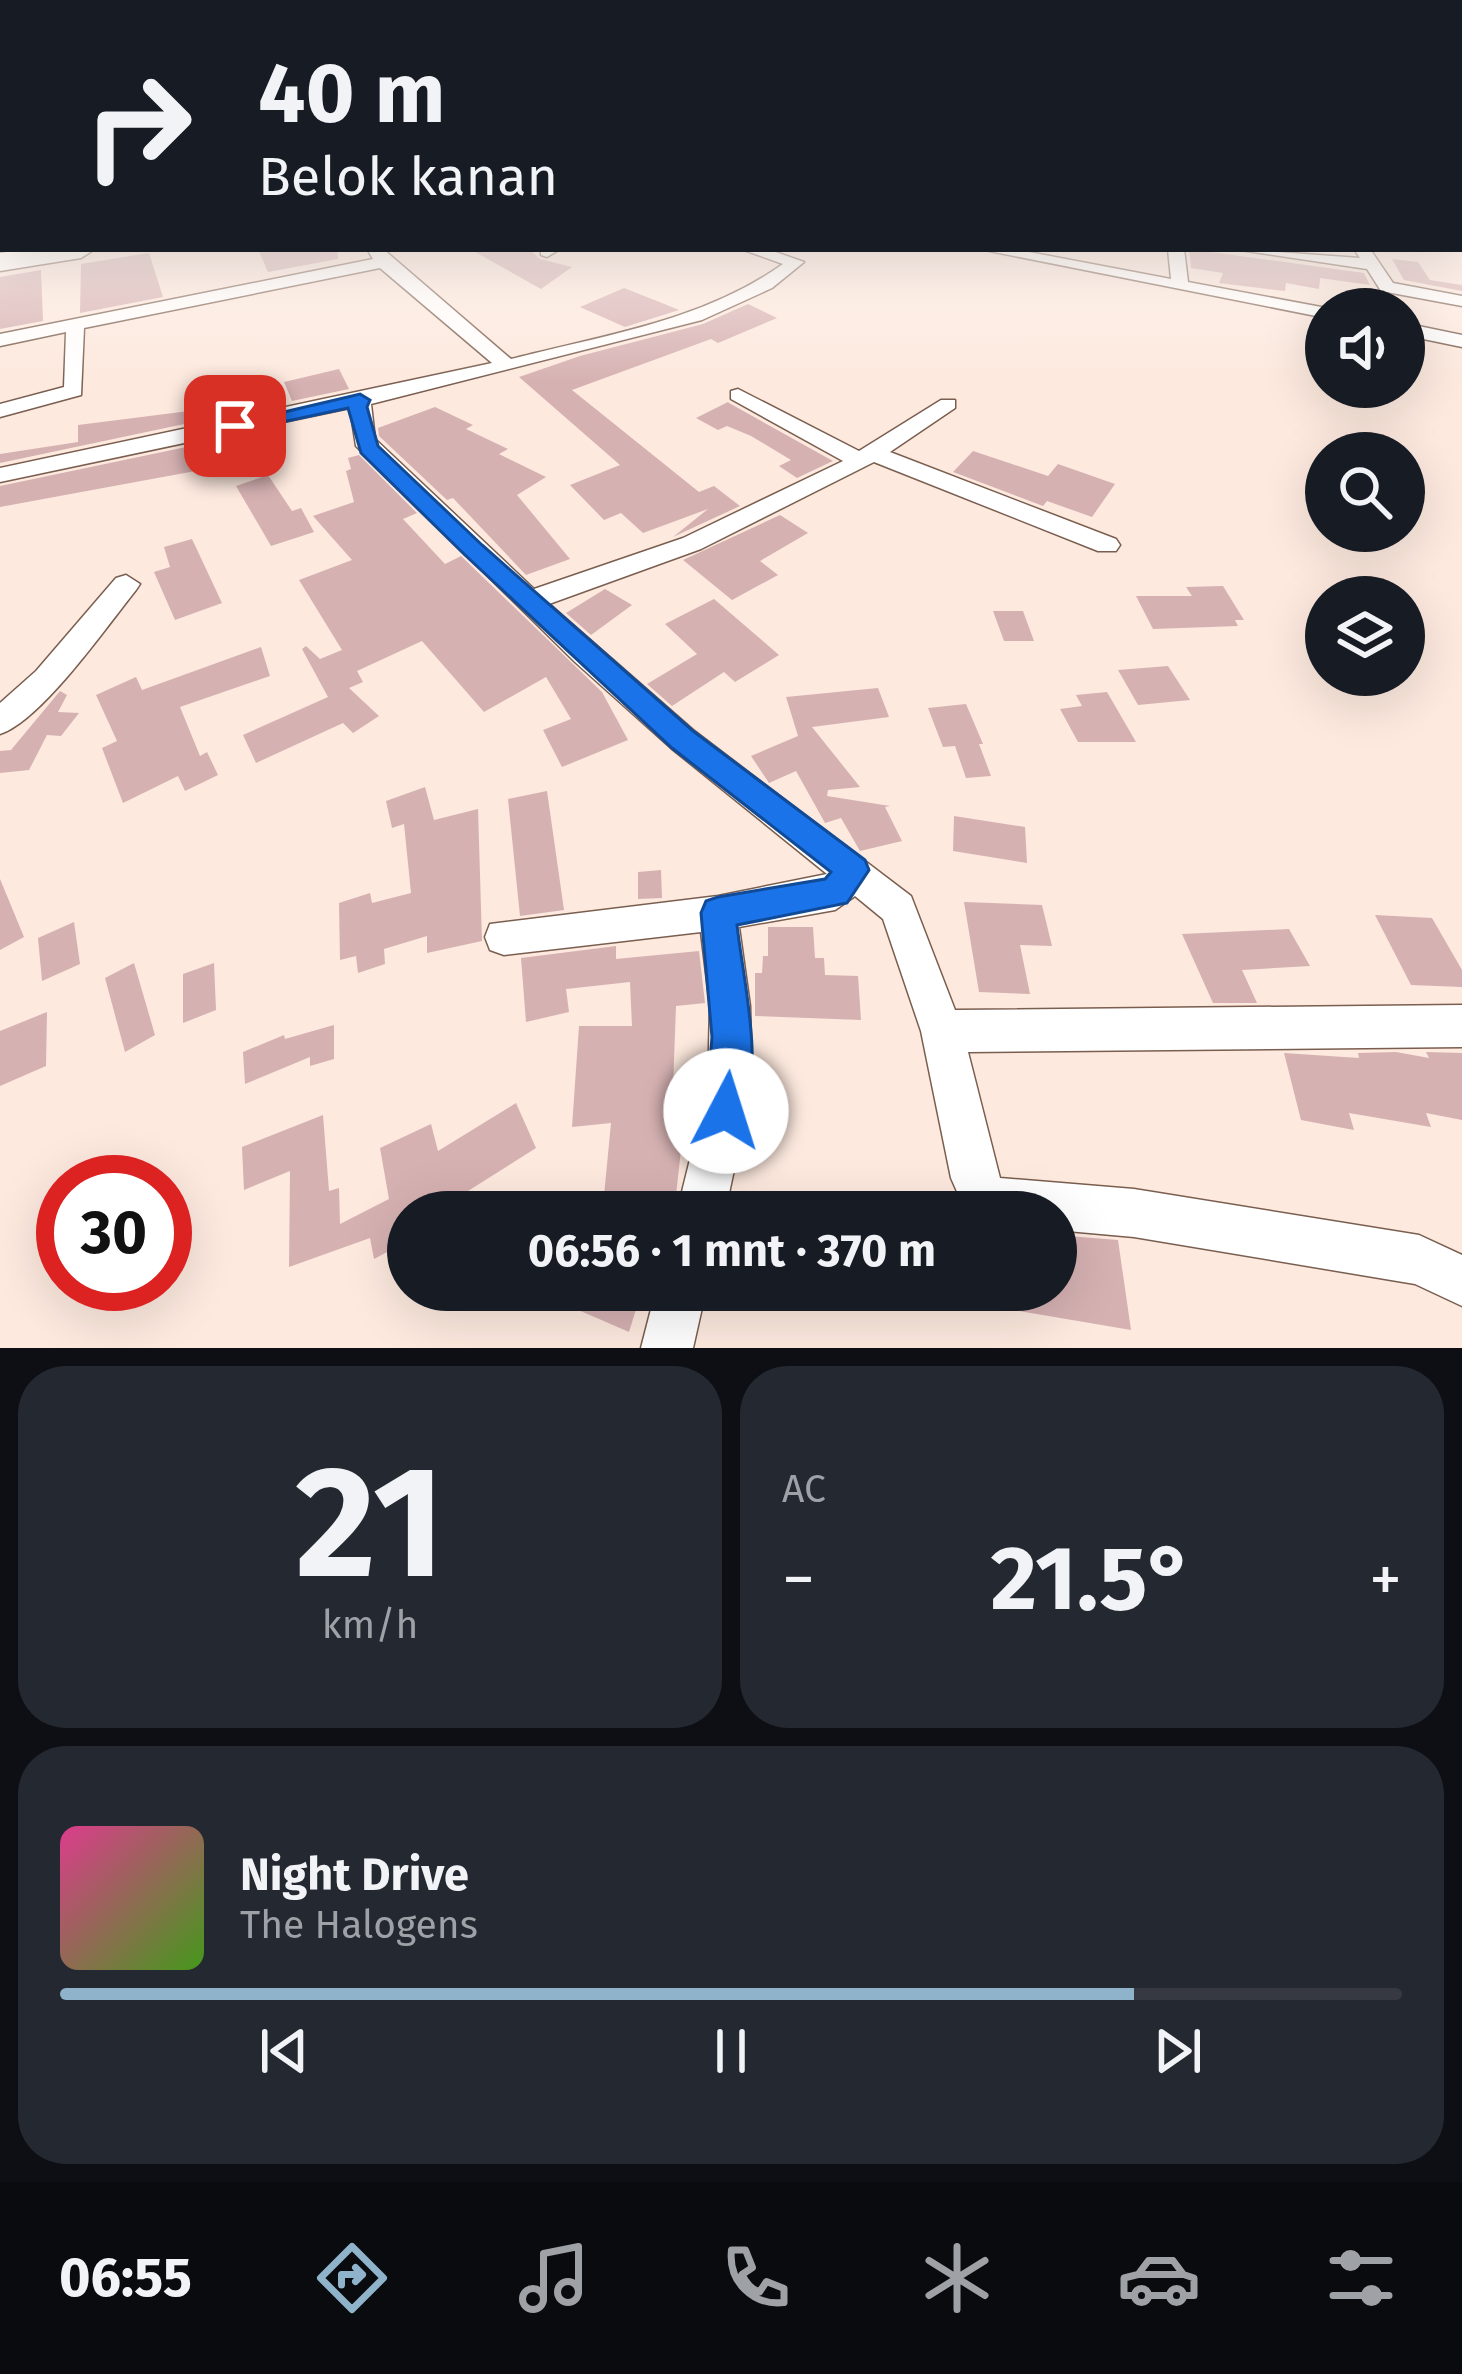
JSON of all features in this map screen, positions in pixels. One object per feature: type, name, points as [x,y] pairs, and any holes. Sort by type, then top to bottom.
[{"type":"highway","points":[[0,262],[32,257]]},
{"type":"street","points":[[0,340],[375,257]]},
{"type":"street","points":[[380,257],[517,363]]},
{"type":"street","points":[[0,475],[360,400],[679,320],[771,282],[796,262],[777,257]]},
{"type":"street","points":[[1031,257],[1305,309]]},
{"type":"street","points":[[1177,257],[1180,284]]},
{"type":"street","points":[[1367,257],[1388,287],[1462,301]]},
{"type":"street","points":[[0,411],[74,391],[75,324]]},
{"type":"street","points":[[1425,333],[1462,341]]},
{"type":"street","points":[[738,394],[870,459],[1107,545]]},
{"type":"street","points":[[360,400],[357,407],[369,448],[682,740],[882,891],[906,921],[941,1031],[974,1178],[983,1195],[1000,1202],[1134,1213],[1419,1260],[1462,1281]]},
{"type":"street","points":[[530,601],[653,559],[870,459],[948,404]]},
{"type":"street","points":[[0,722],[47,679],[126,584]]},
{"type":"street","points":[[504,937],[718,913],[835,892],[853,870]]},
{"type":"street","points":[[706,1191],[731,1072],[730,1006],[718,913]]},
{"type":"street","points":[[941,1031],[1462,1025]]},
{"type":"street","points":[[667,1348],[676,1311]]},
{"type":"building","points":[[150,257],[163,297],[80,313],[81,264]]},
{"type":"building","points":[[261,257],[338,257],[338,259],[268,272]]},
{"type":"building","points":[[484,257],[538,257],[572,267],[541,289]]},
{"type":"building","points":[[1190,257],[1247,257],[1364,273],[1370,285],[1320,278],[1319,288],[1286,283],[1285,291],[1219,283],[1223,273],[1191,268]]},
{"type":"building","points":[[1392,259],[1418,262],[1430,280],[1462,285],[1462,291],[1404,280]]},
{"type":"building","points":[[41,270],[43,321],[0,329],[0,277]]},
{"type":"building","points":[[624,288],[679,310],[625,327],[580,307]]},
{"type":"building","points":[[748,304],[777,318],[718,343],[711,339],[572,390],[699,492],[714,486],[740,506],[673,537],[708,509],[643,533],[621,513],[604,520],[570,485],[620,465],[519,377],[703,324]]},
{"type":"building","points":[[339,369],[349,389],[292,401],[284,382]]},
{"type":"building","points":[[728,402],[833,461],[797,478],[779,466],[791,460],[751,436],[727,426],[718,430],[696,418]]},
{"type":"building","points":[[435,407],[473,425],[466,429],[508,449],[499,454],[546,477],[517,495],[570,559],[526,575],[453,498],[447,500],[379,436],[378,428]]},
{"type":"building","points":[[189,411],[189,423],[0,463],[0,454],[78,442],[78,425]]},
{"type":"building","points":[[229,438],[228,465],[0,507],[0,486]]},
{"type":"building","points":[[973,451],[1048,476],[1058,464],[1115,484],[1092,517],[1047,501],[1043,506],[953,472]]},
{"type":"building","points":[[359,455],[417,513],[403,519],[445,564],[461,556],[602,692],[628,740],[562,767],[543,730],[571,719],[546,677],[484,712],[422,641],[357,671],[363,682],[349,688],[379,716],[353,733],[343,723],[256,763],[243,735],[328,697],[302,649],[306,646],[320,659],[342,650],[299,580],[352,560],[313,516],[354,502],[346,471],[351,469],[348,458]]},
{"type":"building","points":[[268,475],[292,511],[301,508],[314,532],[271,546],[236,486]]},
{"type":"building","points":[[780,515],[808,533],[760,561],[778,575],[732,600],[683,560]]},
{"type":"building","points":[[192,539],[222,603],[175,620],[154,572],[170,567],[164,547]]},
{"type":"building","points":[[1223,586],[1244,620],[1235,620],[1238,626],[1153,629],[1136,596],[1192,596],[1186,587]]},
{"type":"building","points":[[605,589],[632,605],[591,635],[566,613]]},
{"type":"building","points":[[714,599],[779,655],[735,682],[724,672],[672,706],[647,684],[697,654],[665,624]]},
{"type":"building","points":[[993,611],[1023,611],[1034,641],[1004,641]]},
{"type":"building","points":[[261,647],[270,676],[180,707],[200,756],[207,752],[218,775],[185,791],[178,776],[123,803],[102,748],[117,741],[96,695],[136,677],[142,690]]},
{"type":"building","points":[[1168,666],[1190,700],[1138,705],[1118,670]]},
{"type":"building","points":[[878,688],[889,717],[812,727],[860,787],[828,790],[827,796],[890,806],[885,807],[902,841],[860,851],[841,818],[825,823],[796,771],[769,783],[751,756],[798,736],[786,697]]},
{"type":"building","points":[[60,691],[67,695],[58,712],[79,713],[61,736],[47,735],[29,770],[0,773],[0,751],[11,750]]},
{"type":"building","points":[[1107,692],[1136,742],[1078,742],[1060,709],[1082,706],[1076,695]]},
{"type":"building","points":[[966,704],[991,776],[966,778],[955,746],[943,747],[928,708]]},
{"type":"building","points":[[425,787],[434,820],[478,809],[482,941],[427,953],[427,936],[384,949],[385,964],[358,973],[356,956],[340,960],[339,903],[370,893],[372,903],[411,893],[404,824],[392,828],[386,801]]},
{"type":"building","points":[[547,791],[564,910],[520,916],[508,799]]},
{"type":"building","points":[[954,816],[1025,827],[1027,863],[953,851]]},
{"type":"building","points":[[661,870],[662,898],[638,899],[638,872]]},
{"type":"building","points":[[0,879],[24,937],[0,950]]},
{"type":"building","points":[[964,902],[1042,905],[1052,946],[1020,945],[1030,994],[979,992]]},
{"type":"building","points":[[1375,915],[1432,918],[1462,970],[1462,987],[1411,985]]},
{"type":"building","points":[[74,922],[80,964],[42,981],[38,938]]},
{"type":"building","points":[[768,927],[813,927],[815,958],[824,958],[825,975],[858,976],[861,1020],[755,1016],[755,973],[762,973],[763,956],[768,956]]},
{"type":"building","points":[[1289,929],[1310,966],[1242,970],[1257,1003],[1213,1003],[1182,934]]},
{"type":"building","points":[[616,946],[616,959],[699,951],[705,1003],[676,1006],[673,1088],[693,1090],[689,1142],[682,1141],[676,1191],[604,1191],[611,1123],[572,1127],[579,1026],[632,1026],[630,982],[566,989],[569,1012],[526,1022],[521,958]]},
{"type":"building","points":[[134,963],[155,1035],[125,1052],[105,978]]},
{"type":"building","points":[[214,963],[216,1010],[183,1023],[183,974]]},
{"type":"building","points":[[47,1012],[46,1066],[0,1086],[0,1031]]},
{"type":"building","points":[[334,1025],[334,1059],[310,1066],[310,1057],[245,1084],[243,1052],[284,1035],[285,1039]]},
{"type":"building","points":[[1396,1052],[1429,1058],[1426,1052],[1462,1053],[1462,1120],[1426,1113],[1431,1127],[1349,1113],[1354,1130],[1301,1120],[1284,1053],[1359,1058],[1358,1053]]},
{"type":"building","points":[[516,1103],[536,1148],[468,1191],[388,1191],[380,1148],[431,1124],[438,1151]]},
{"type":"building","points":[[323,1115],[329,1191],[339,1188],[340,1224],[387,1200],[387,1252],[374,1259],[370,1238],[289,1267],[290,1171],[244,1190],[242,1147]]},
{"type":"building","points":[[1077,1237],[1118,1240],[1131,1330],[1019,1311],[1077,1311]]},
{"type":"building","points":[[581,1311],[636,1311],[629,1332]]},
{"type":"route","points":[[235,426],[360,400],[357,407],[369,448],[473,550],[682,740],[853,870],[835,892],[718,913],[730,1006],[726,1111]]}]
